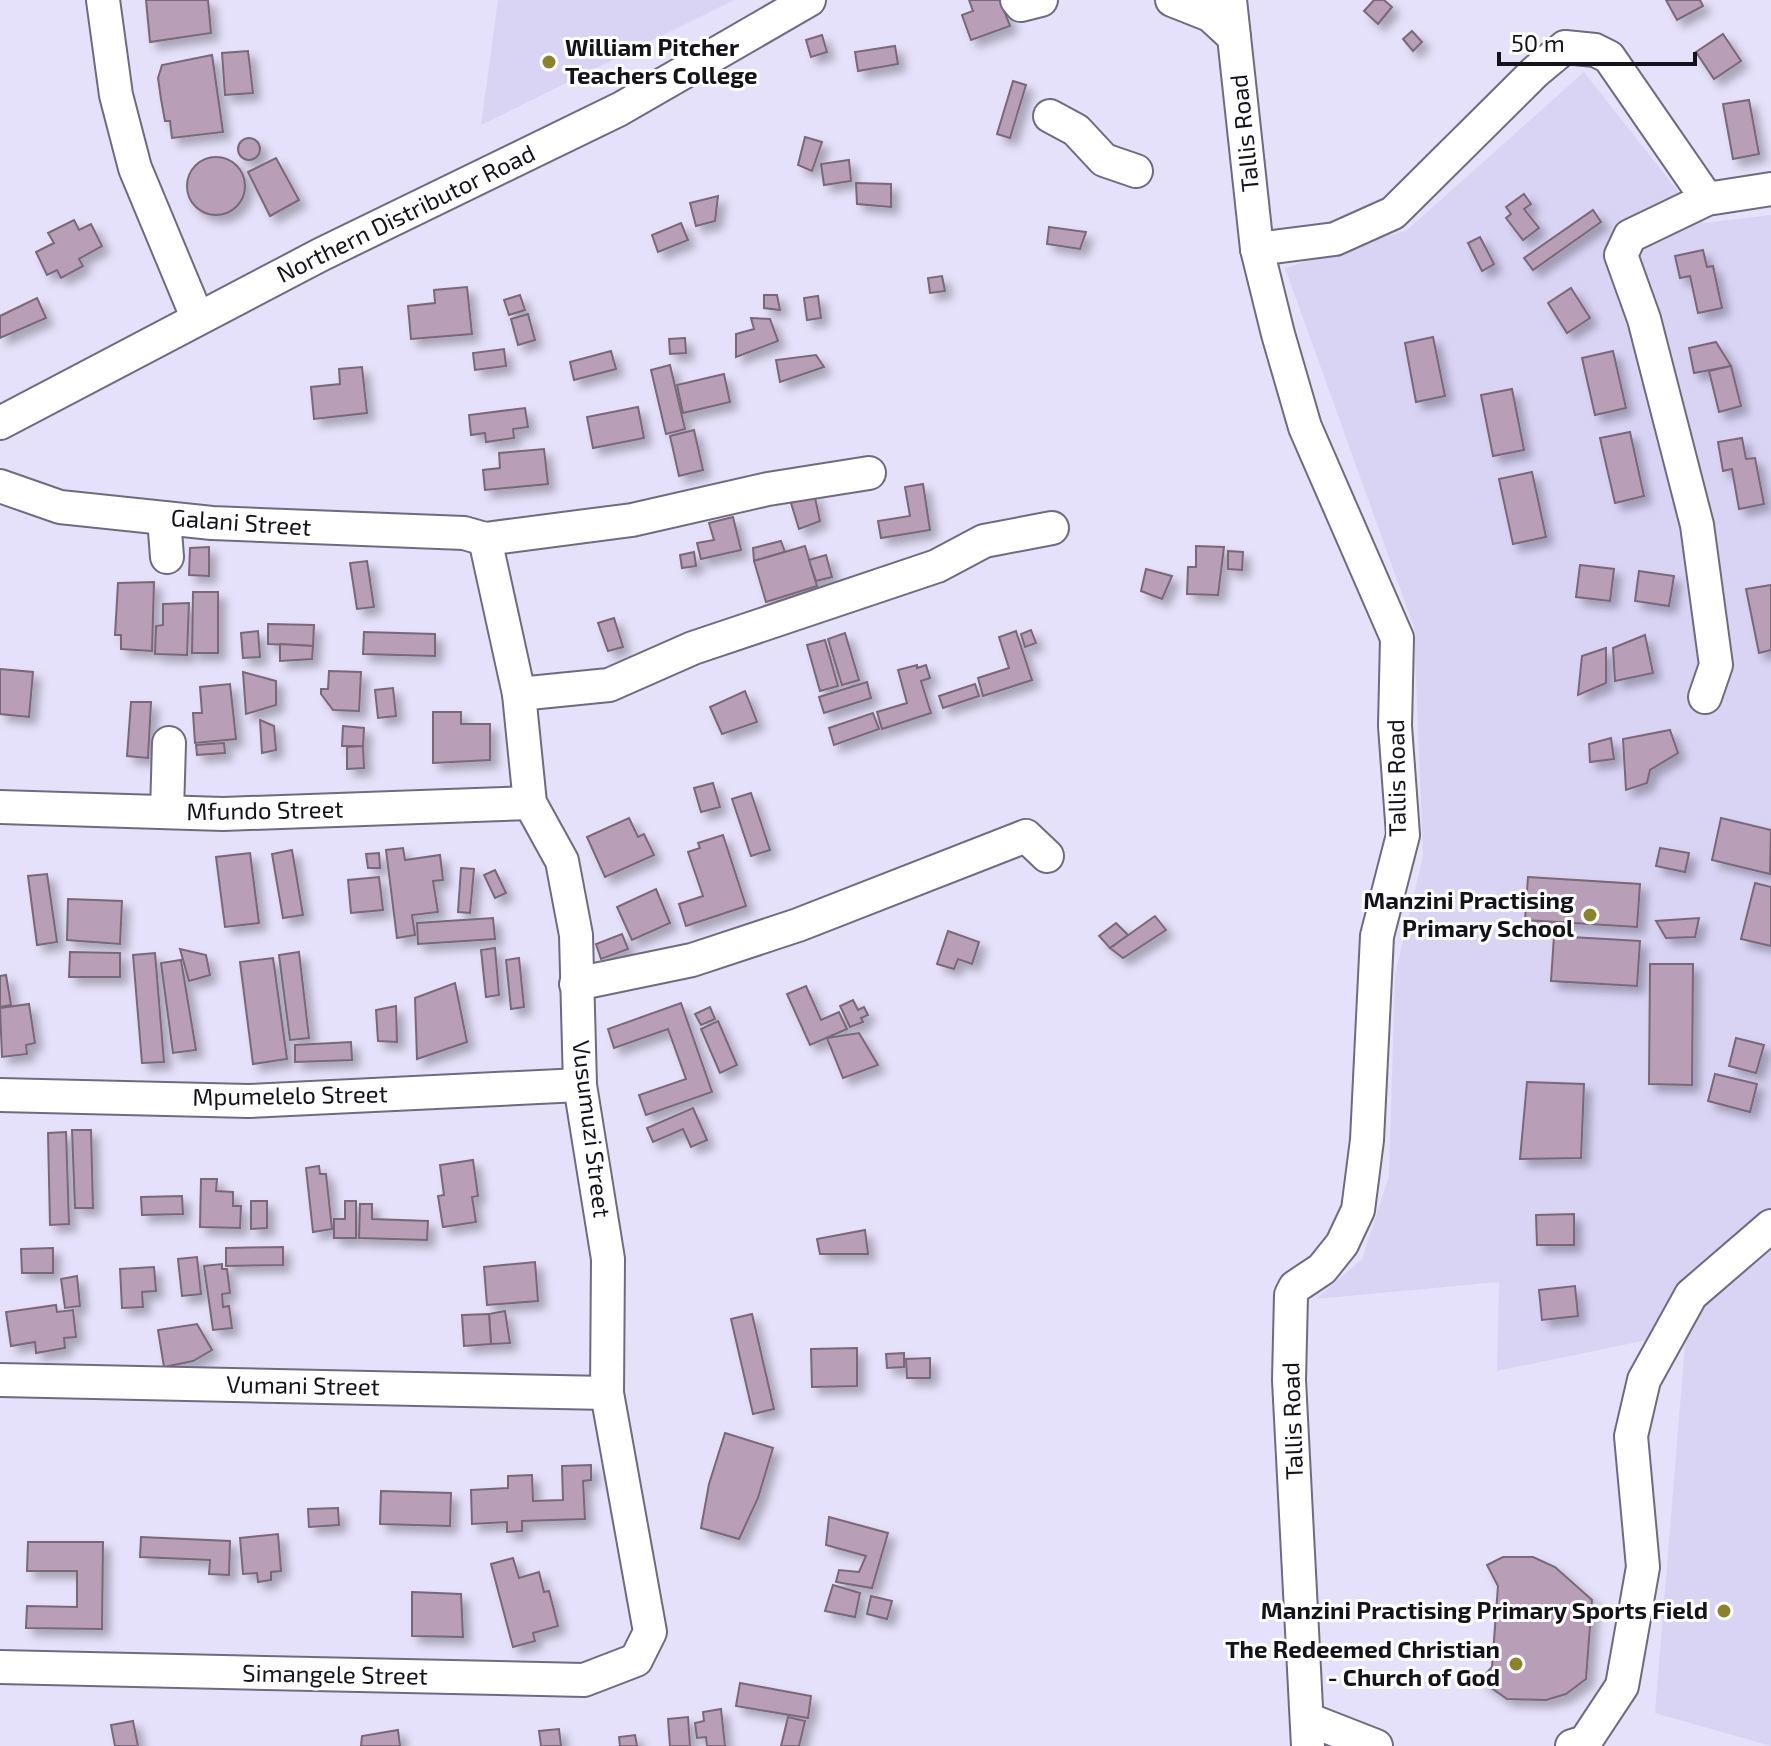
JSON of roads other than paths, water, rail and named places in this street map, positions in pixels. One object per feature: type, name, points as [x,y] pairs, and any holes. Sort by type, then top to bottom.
[{"type":"street","points":[[103,0],[116,95],[135,168],[197,317]]},
{"type":"street","name":"Northern Distributor Road","points":[[0,423],[197,317],[620,109],[809,0]]},
{"type":"street","points":[[1017,0],[1021,5],[1041,0]]},
{"type":"street","points":[[1172,0],[1210,15],[1234,37]]},
{"type":"street","name":"Tallis Road","points":[[1230,0],[1257,249],[1305,427],[1397,638],[1395,726],[1403,835],[1377,936],[1367,1140],[1358,1210],[1342,1244],[1322,1269],[1295,1287],[1291,1295],[1289,1380],[1308,1732]]},
{"type":"street","points":[[1257,249],[1335,239],[1393,213],[1535,72],[1565,47],[1595,50],[1609,57],[1707,199]]},
{"type":"street","points":[[1050,116],[1076,130],[1104,160],[1136,171]]},
{"type":"street","points":[[1705,697],[1716,665],[1697,525],[1644,319],[1621,255],[1630,236],[1707,199],[1771,189]]},
{"type":"street","name":"Galani Street","points":[[0,486],[60,507],[164,518],[367,531],[464,533],[485,539],[632,520],[768,489],[869,473]]},
{"type":"street","points":[[164,518],[167,557]]},
{"type":"street","points":[[519,694],[609,685],[693,648],[937,566],[984,541],[1052,528]]},
{"type":"street","name":"Vusumuzi Street","points":[[485,539],[519,694],[530,803],[562,861],[576,935],[580,1085],[608,1259],[607,1393],[650,1632]]},
{"type":"street","points":[[167,812],[169,743]]},
{"type":"street","name":"Mfundo Street","points":[[0,807],[167,812],[530,803]]},
{"type":"street","points":[[576,984],[692,960],[798,925],[1026,836],[1047,856]]},
{"type":"street","name":"Mpumelelo Street","points":[[0,1095],[249,1101],[580,1085]]},
{"type":"street","points":[[1572,1746],[1585,1742],[1622,1686],[1643,1567],[1631,1436],[1644,1380],[1691,1295],[1771,1226]]},
{"type":"street","name":"Vumani Street","points":[[0,1380],[607,1393]]},
{"type":"street","name":"Simangele Street","points":[[0,1667],[584,1680],[636,1660],[650,1632]]},
{"type":"street","points":[[1308,1732],[1376,1746]]},
{"type":"place","name":"William Pitcher Teachers College","points":[[549,62]]},
{"type":"place","name":"Manzini Practising Primary School","points":[[1590,915]]},
{"type":"place","name":"Manzini Practising Primary Sports Field","points":[[1724,1611]]},
{"type":"place","name":"The Redeemed Christian - Church of God","points":[[1516,1664]]}]
